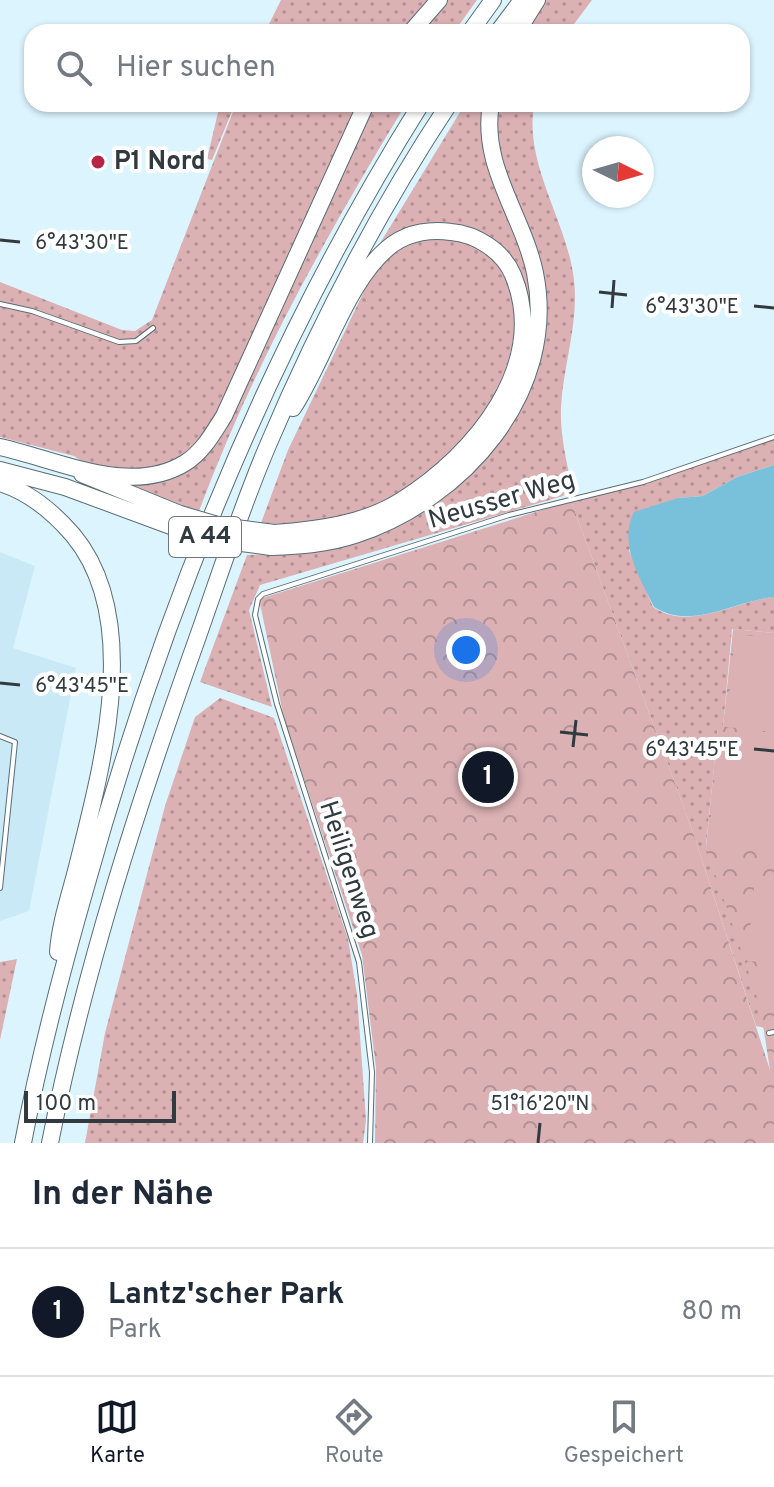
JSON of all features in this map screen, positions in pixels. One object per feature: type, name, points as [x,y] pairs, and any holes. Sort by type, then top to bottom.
[{"type":"highway","points":[[418,24],[439,0]]},
{"type":"highway","points":[[476,24],[493,0]]},
{"type":"highway","points":[[504,24],[522,0]]},
{"type":"highway","points":[[522,24],[537,0]]},
{"type":"highway","points":[[0,447],[62,465],[140,477],[164,473],[187,463],[205,445],[224,416],[362,112]]},
{"type":"highway","name":"A 44","points":[[23,1143],[55,999],[130,738],[158,656],[234,464],[292,336],[355,213],[416,112]]},
{"type":"highway","name":"A 44","points":[[50,1143],[80,1006],[147,775],[267,446],[313,345],[375,224],[444,112]]},
{"type":"highway","points":[[62,465],[218,540],[273,540],[302,546],[354,536],[432,498],[486,448],[521,393],[536,341],[538,296],[528,251],[497,176],[490,141],[491,112]]},
{"type":"highway","points":[[267,446],[312,379],[367,272],[395,242],[436,230],[459,232],[484,242],[510,269],[523,307],[519,352],[502,399],[473,441],[450,465],[399,503],[339,525],[273,540]]},
{"type":"highway","points":[[0,470],[178,521]]},
{"type":"highway","points":[[0,483],[13,487],[55,514],[87,553],[108,608],[111,667],[105,732],[59,945],[55,999]]},
{"type":"lane","points":[[0,304],[23,308],[119,342],[136,341],[153,328]]},
{"type":"lane","name":"Neusser Weg","points":[[255,615],[258,599],[263,594],[509,515],[643,482],[774,437]]},
{"type":"lane","name":"Heiligenweg","points":[[255,615],[299,787],[359,962],[372,1072],[370,1143]]},
{"type":"lane","points":[[0,736],[15,742],[0,888]]},
{"type":"shaded area","points":[[0,552],[35,566],[13,648],[76,668],[29,911],[0,921]]},
{"type":"green space","points":[[281,0],[477,0],[460,24],[269,24]]},
{"type":"green space","points":[[545,0],[592,0],[574,24],[529,24]]},
{"type":"green space","points":[[218,112],[232,112],[212,160],[207,159]]},
{"type":"green space","points":[[233,112],[401,112],[348,202],[267,354],[199,511],[116,484],[74,456],[0,437],[0,282],[122,330],[135,331],[152,320]]},
{"type":"green space","points":[[460,112],[484,112],[485,160],[522,251],[530,286],[531,319],[521,277],[472,229],[432,223],[399,232],[379,245]]},
{"type":"green space","points":[[496,112],[534,112],[535,149],[540,171],[570,258],[575,296],[561,418],[572,486],[563,496],[260,585],[249,610],[272,707],[200,682],[247,555],[294,554],[380,533],[430,508],[489,453],[542,345],[511,195],[494,136]]},
{"type":"green space","points":[[439,238],[473,247],[496,263],[509,285],[515,311],[513,340],[506,369],[494,398],[478,424],[439,466],[391,499],[360,512],[328,520],[295,524],[261,523],[288,450],[367,285],[388,258],[397,252],[416,243]]},
{"type":"green space","points":[[774,438],[774,465],[737,477],[703,496],[678,498],[654,507],[629,550],[653,607],[667,614],[697,616],[774,597],[774,633],[732,629],[723,727],[718,727],[706,846],[769,1029],[756,1026],[694,835],[571,501],[643,482]]},
{"type":"green space","points":[[571,501],[694,835],[770,1070],[760,1006],[706,847],[718,726],[723,727],[733,629],[774,633],[774,1143],[375,1143],[376,1068],[362,955],[284,718],[259,599]]},
{"type":"green space","points":[[735,634],[774,638],[774,732],[726,727]]},
{"type":"green space","points":[[220,698],[274,718],[348,939],[357,994],[366,1120],[363,1143],[85,1143],[105,1033],[165,806],[195,717]]},
{"type":"green space","points":[[719,734],[774,740],[774,851],[708,845]]},
{"type":"green space","points":[[755,878],[774,879],[774,993],[760,991],[762,962],[747,961]]},
{"type":"green space","points":[[17,959],[0,1040],[0,962]]},
{"type":"water","points":[[774,465],[774,597],[698,615],[668,614],[654,607],[637,572],[630,548],[628,536],[634,512],[678,498],[703,496],[737,477]]},
{"type":"place","name":"P1 Nord","points":[[98,162]]},
{"type":"place","name":"Lantz'scher Park","points":[[488,777]]}]
